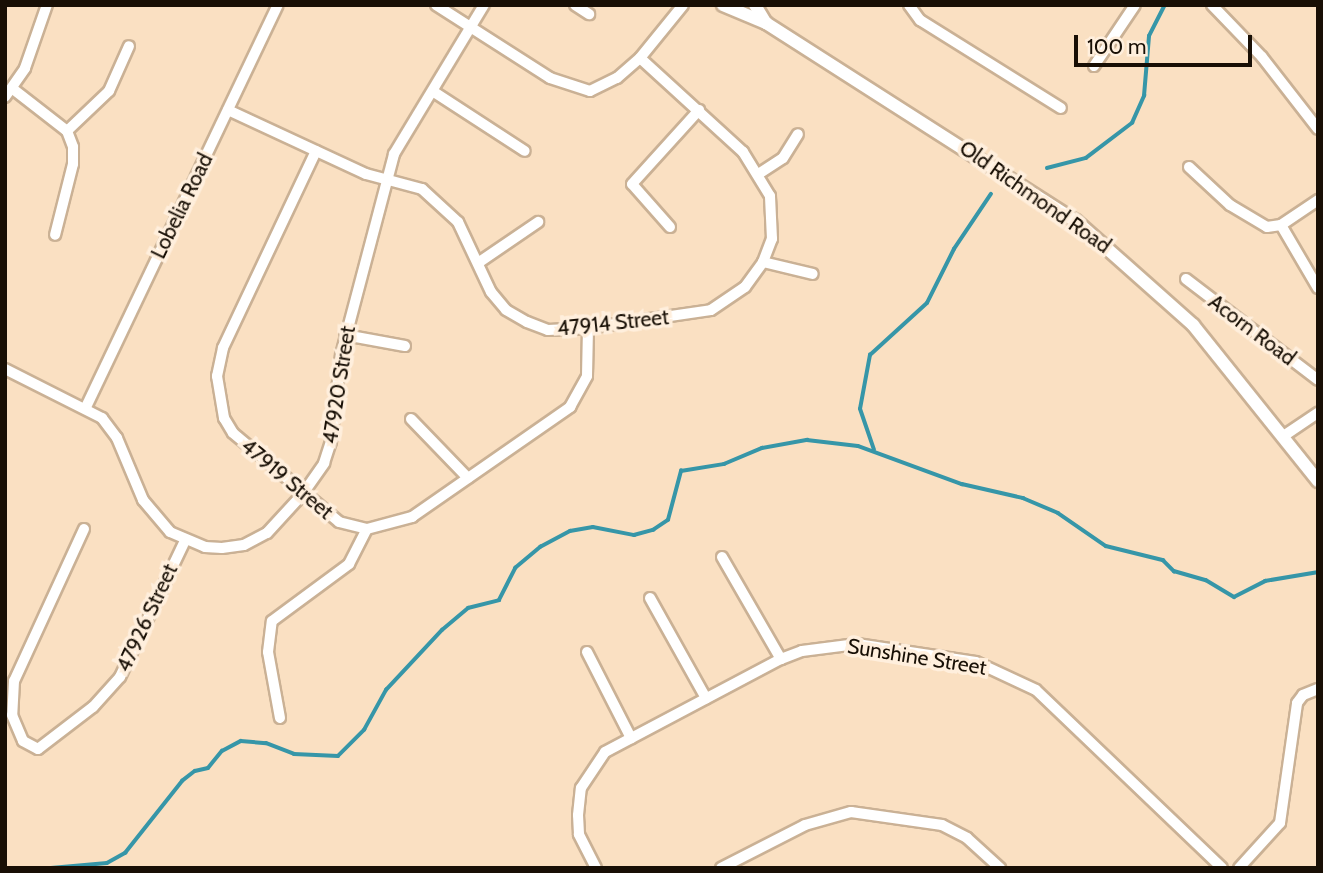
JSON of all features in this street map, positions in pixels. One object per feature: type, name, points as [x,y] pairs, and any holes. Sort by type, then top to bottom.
[{"type":"street","points":[[47,5],[9,93],[67,131],[73,164],[55,235]]},
{"type":"street","name":"Lobelia Road","points":[[86,407],[278,5]]},
{"type":"street","points":[[436,5],[550,78],[580,90],[602,88],[640,58],[683,5]]},
{"type":"street","name":"47920 Street","points":[[5,369],[86,407],[117,438],[154,519],[185,541],[205,547],[244,545],[274,528],[303,495],[324,463],[331,442],[345,335],[384,180],[402,139],[435,92],[484,5]]},
{"type":"street","points":[[575,5],[589,14]]},
{"type":"street","name":"Old Richmond Road","points":[[723,5],[766,23],[1076,221],[1193,325],[1284,435],[1318,481]]},
{"type":"street","name":"Old Richmond Road","points":[[755,5],[766,23]]},
{"type":"street","points":[[909,5],[920,20],[1061,108]]},
{"type":"street","points":[[1094,66],[1135,5]]},
{"type":"street","points":[[1212,5],[1262,57],[1318,129]]},
{"type":"street","points":[[67,131],[109,91],[129,46]]},
{"type":"street","name":"47914 Street","points":[[228,110],[384,180],[404,181],[422,189],[445,206],[478,263],[491,292],[517,316],[548,330],[588,328],[711,310],[745,287],[762,262],[773,224],[770,197],[760,173],[699,110],[640,58]]},
{"type":"street","points":[[435,92],[525,151]]},
{"type":"street","points":[[670,227],[632,184],[699,110]]},
{"type":"street","points":[[760,173],[783,158],[798,134]]},
{"type":"street","name":"47919 Street","points":[[316,151],[223,348],[217,376],[224,418],[233,433],[303,495],[339,522],[368,529]]},
{"type":"street","points":[[1189,167],[1253,221],[1267,227],[1280,225],[1318,200]]},
{"type":"street","points":[[478,263],[538,222]]},
{"type":"street","points":[[1280,225],[1318,288]]},
{"type":"street","points":[[762,262],[813,274]]},
{"type":"street","name":"Acorn Road","points":[[1186,279],[1318,380]]},
{"type":"street","points":[[280,718],[268,652],[272,621],[349,564],[368,529],[412,517],[574,404],[587,376],[588,328]]},
{"type":"street","points":[[345,335],[405,346]]},
{"type":"street","points":[[1284,435],[1318,414]]},
{"type":"street","points":[[411,419],[468,478]]},
{"type":"street","name":"47926 Street","points":[[84,529],[14,681],[12,715],[23,741],[38,749],[93,707],[120,677],[185,541]]},
{"type":"street","points":[[722,557],[781,659]]},
{"type":"street","points":[[650,598],[706,698]]},
{"type":"street","name":"Sunshine Street","points":[[596,868],[579,834],[581,788],[605,752],[781,659],[816,648],[857,644],[976,662],[1005,673],[1036,690],[1222,868]]},
{"type":"street","points":[[587,652],[631,738]]},
{"type":"street","points":[[1239,868],[1280,823],[1297,703],[1303,695],[1318,689]]},
{"type":"street","points":[[720,868],[806,825],[851,812],[942,825],[967,838],[1000,868]]},
{"type":"waterway","points":[[1047,168],[1086,158],[1132,123],[1144,96],[1149,36],[1165,5]]},
{"type":"waterway","points":[[874,450],[860,409],[870,355],[927,303],[954,249],[991,194]]},
{"type":"waterway","points":[[51,868],[107,863],[125,853],[182,781],[195,771],[208,768],[222,751],[241,741],[266,743],[294,754],[338,756],[364,730],[386,690],[442,630],[468,608],[499,600],[515,568],[540,547],[570,531],[593,527],[634,535],[653,530],[668,520],[681,471],[724,464],[762,448],[807,440],[858,446],[962,484],[1023,498],[1058,513],[1106,546],[1163,560],[1174,571],[1206,580],[1234,597],[1265,581],[1318,572]]}]
